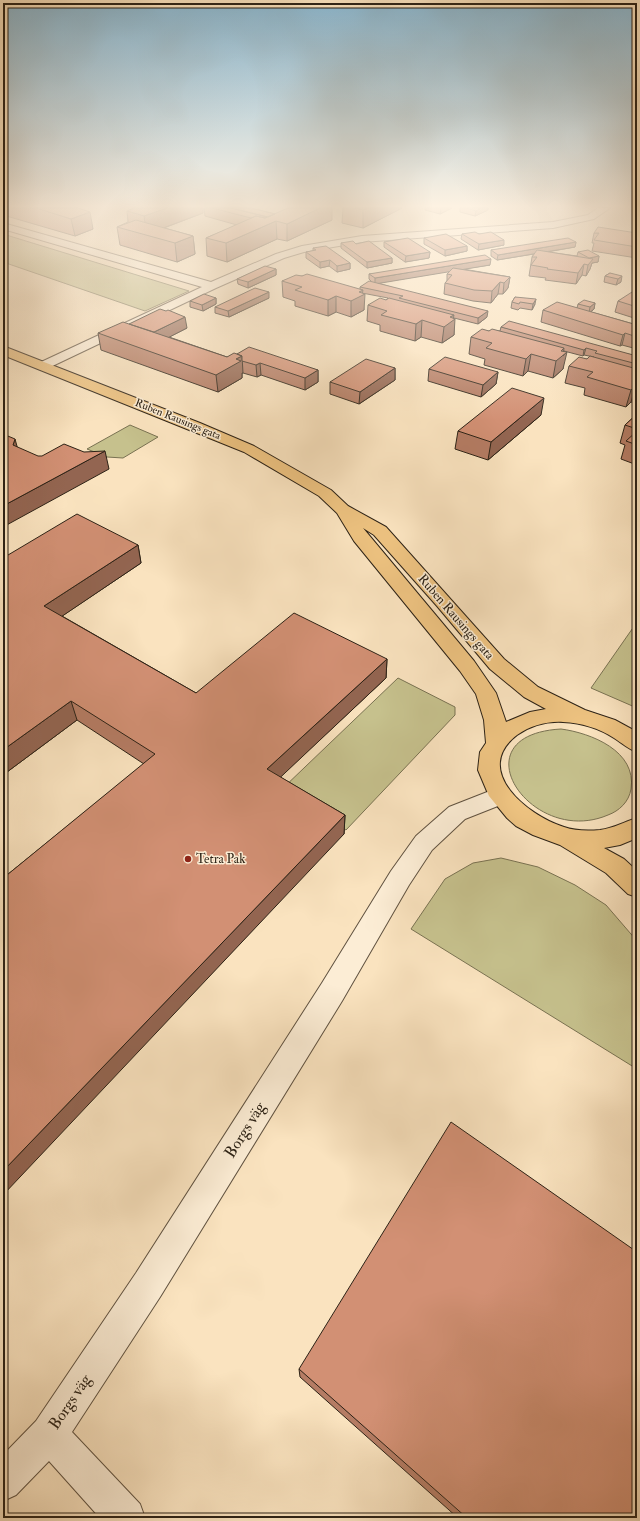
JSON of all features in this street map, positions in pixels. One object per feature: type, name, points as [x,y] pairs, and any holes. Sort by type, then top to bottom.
[{"type":"main road","name":"Ruben Rausings gata","points":[[3,350],[188,423],[249,449],[325,493],[342,509],[380,531],[497,664],[531,692],[576,715]]},
{"type":"main road","name":"Ruben Rausings gata","points":[[342,509],[360,537],[467,666],[486,693],[494,720],[496,742]]},
{"type":"main road","name":"Ruben Rausings gata","points":[[637,744],[628,736],[604,722],[576,715],[556,714],[537,716],[520,721],[511,727],[496,742],[491,754],[490,768],[493,782],[500,796],[515,813],[536,827],[561,836],[614,866],[637,887]]},
{"type":"main road","name":"Ruben Rausings gata","points":[[561,836],[588,840],[614,837],[637,827]]},
{"type":"street","points":[[188,279],[212,286]]},
{"type":"street","points":[[44,366],[228,279]]},
{"type":"street","name":"Borgs väg","points":[[3,1482],[49,1434],[152,1278],[332,992],[400,878],[424,843],[440,827],[458,813],[500,796]]},
{"type":"street","points":[[49,1434],[126,1518]]},
{"type":"shaded area","points":[[52,279],[150,279],[189,291],[145,311]]},
{"type":"shaded area","points":[[130,425],[158,437],[123,458],[107,457],[87,449]]},
{"type":"shaded area","points":[[637,622],[637,708],[591,688]]},
{"type":"shaded area","points":[[398,678],[455,707],[455,715],[346,830],[281,790]]},
{"type":"shaded area","points":[[561,729],[585,735],[610,746],[627,764],[631,776],[630,794],[626,802],[616,811],[608,815],[580,821],[553,816],[531,804],[516,787],[509,768],[513,750],[529,736]]},
{"type":"shaded area","points":[[501,858],[538,867],[575,885],[606,905],[637,941],[637,1069],[411,929],[445,879],[473,863]]},
{"type":"building","points":[[237,279],[255,279],[248,282]]},
{"type":"building","points":[[287,279],[324,279],[363,290],[359,292],[365,294],[351,301],[336,296],[328,300],[295,290],[302,287],[282,281]]},
{"type":"building","points":[[449,279],[508,279],[504,283],[500,282],[492,291],[474,290],[445,283]]},
{"type":"building","points":[[369,281],[488,311],[478,318],[399,298],[403,296],[360,287]]},
{"type":"building","points":[[255,288],[269,292],[228,311],[215,307]]},
{"type":"building","points":[[632,292],[637,293],[637,307],[618,301]]},
{"type":"building","points":[[204,294],[216,298],[202,305],[190,301]]},
{"type":"building","points":[[515,297],[536,299],[533,304],[520,302],[519,304],[512,302]]},
{"type":"building","points":[[380,298],[386,300],[389,298],[454,315],[450,317],[455,319],[444,327],[422,320],[416,324],[381,315],[387,311],[368,305]]},
{"type":"building","points":[[584,300],[595,303],[590,307],[578,304]]},
{"type":"building","points":[[557,302],[637,325],[637,337],[625,333],[623,335],[543,310]]},
{"type":"building","points":[[160,309],[166,311],[168,310],[185,317],[154,332],[129,324]]},
{"type":"building","points":[[509,321],[637,356],[637,364],[595,353],[597,351],[586,348],[584,350],[501,327]]},
{"type":"building","points":[[123,322],[227,357],[234,353],[242,356],[236,359],[241,361],[216,375],[98,333]]},
{"type":"building","points":[[482,329],[489,331],[492,329],[564,348],[561,351],[567,352],[556,361],[531,354],[526,359],[486,348],[492,343],[471,337]]},
{"type":"building","points":[[249,347],[318,370],[305,378],[260,363],[256,365],[242,361],[242,356],[237,354]]},
{"type":"building","points":[[590,356],[637,369],[637,385],[631,390],[587,377],[593,372],[569,366],[579,357],[587,359]]},
{"type":"building","points":[[445,357],[498,372],[483,385],[429,369]]},
{"type":"building","points":[[366,359],[395,368],[360,392],[330,382]]},
{"type":"building","points":[[512,388],[544,398],[491,442],[458,431]]},
{"type":"building","points":[[637,414],[637,429],[625,425]]},
{"type":"building","points":[[637,431],[637,445],[626,441]]},
{"type":"building","points":[[3,434],[15,439],[13,445],[38,456],[42,456],[64,444],[84,452],[105,451],[3,506]]},
{"type":"building","name":"Tetra Pak","points":[[77,514],[138,545],[44,606],[196,693],[294,613],[387,659],[267,769],[345,815],[3,1171],[3,873],[7,875],[155,754],[71,701],[3,750],[3,558]]},
{"type":"building","points":[[451,1122],[637,1252],[637,1518],[467,1518],[299,1369]]},
{"type":"place","name":"Tetra Pak","points":[[188,859]]}]
